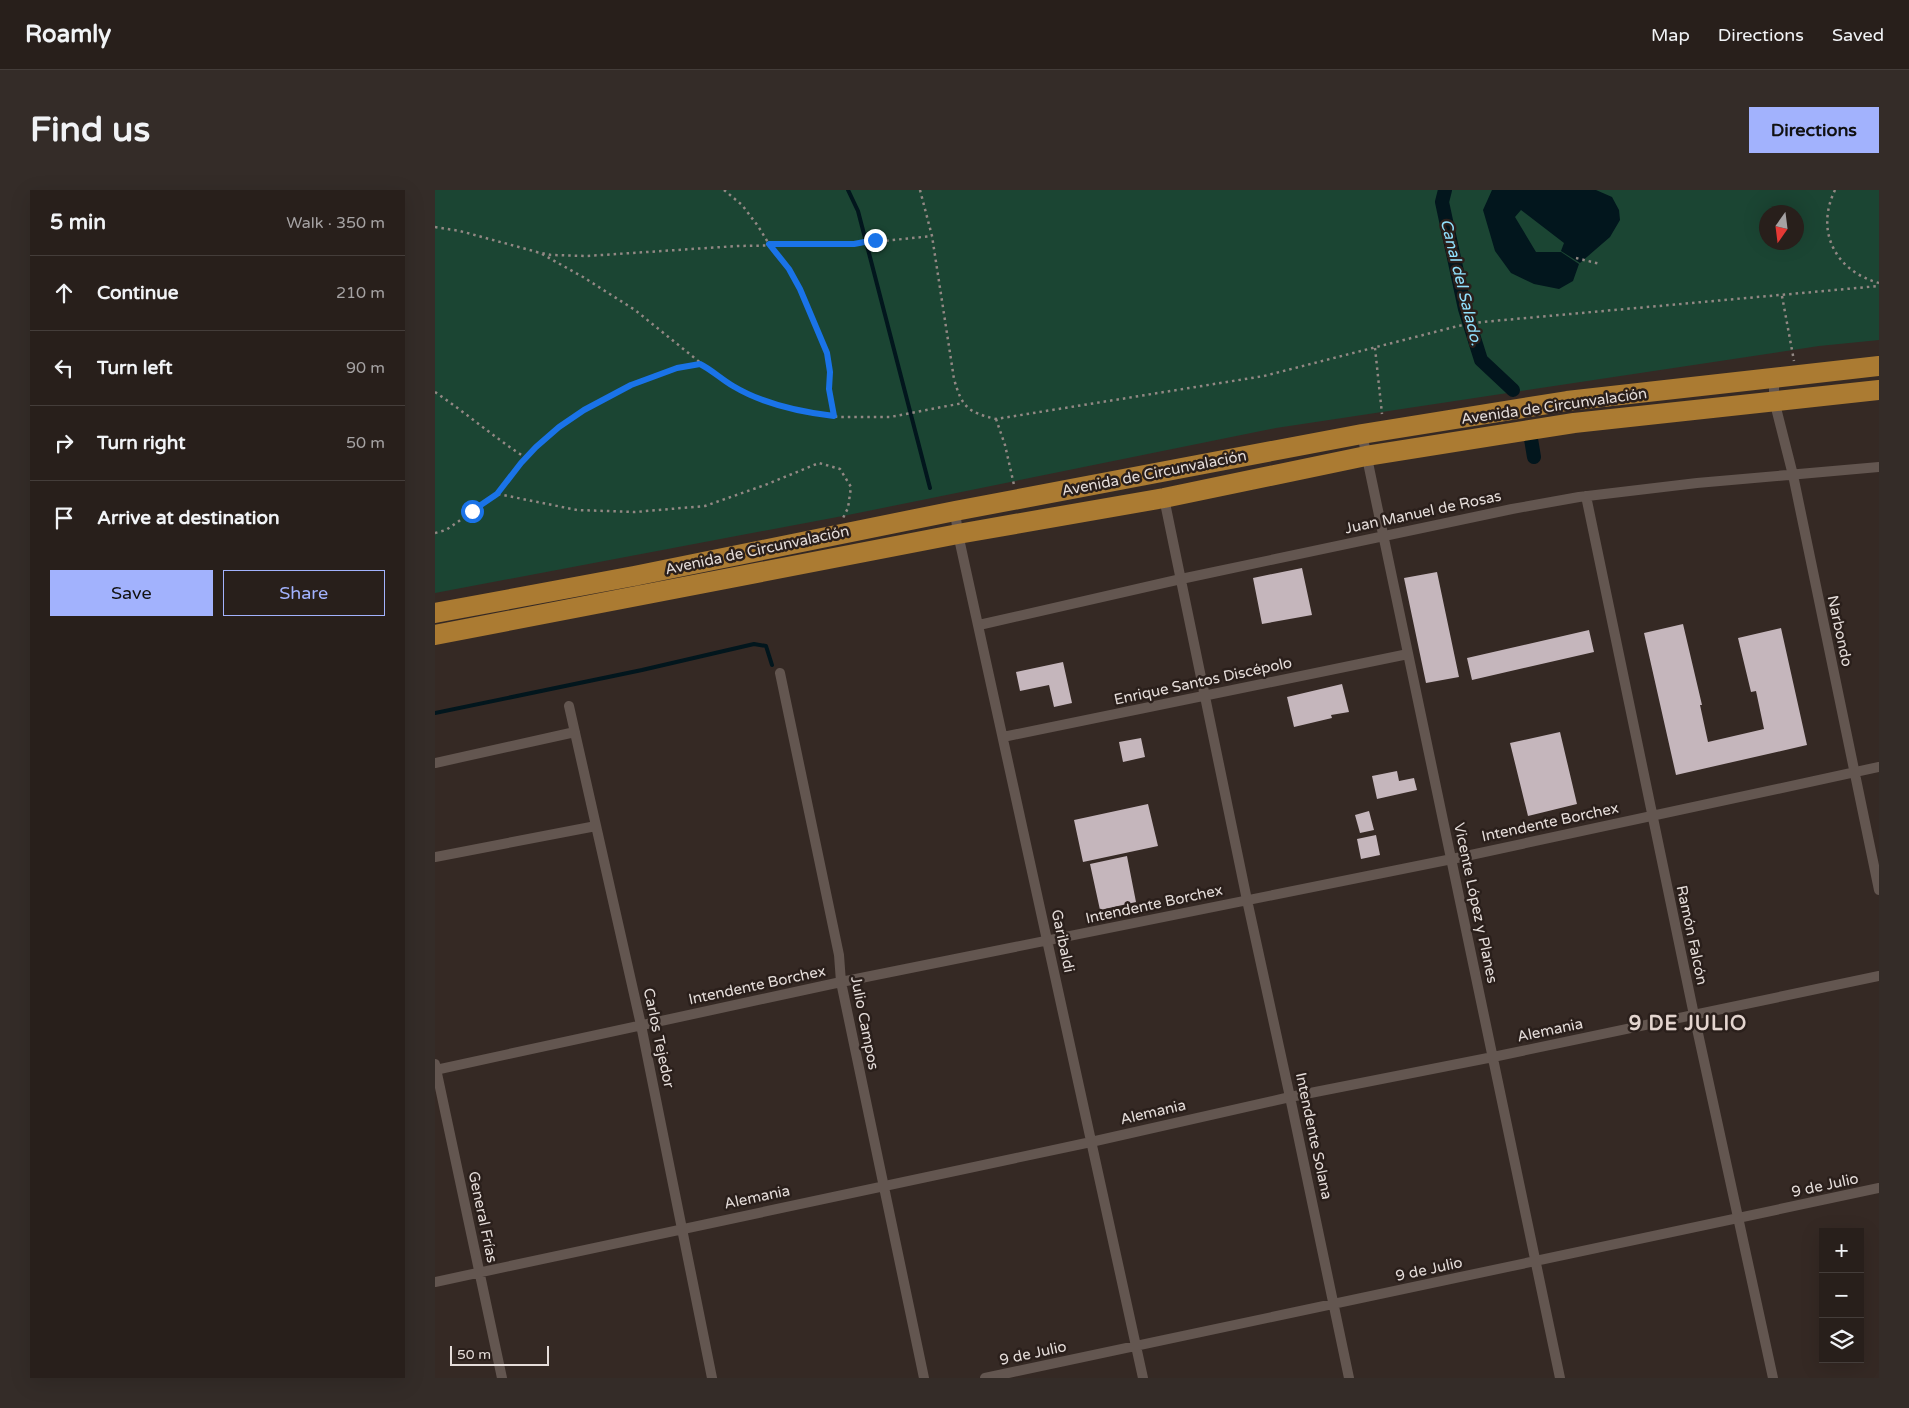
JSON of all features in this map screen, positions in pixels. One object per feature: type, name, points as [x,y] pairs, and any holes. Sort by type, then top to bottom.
[{"type":"highway","name":"Avenida de Circunvalación","points":[[435,613],[634,576],[835,534],[1362,434],[1567,401],[1879,366]]},
{"type":"highway","name":"Avenida de Circunvalación","points":[[435,635],[958,534],[1164,498],[1366,456],[1574,423],[1879,390]]},
{"type":"street","name":"Narbondo","points":[[1774,378],[1775,400],[1793,475],[1879,890]]},
{"type":"street","name":"Vicente López y Planes","points":[[1362,434],[1560,1378]]},
{"type":"street","name":"Juan Manuel de Rosas","points":[[979,626],[1181,579],[1511,509],[1586,496],[1697,483],[1879,467]]},
{"type":"street","name":"Ramón Falcón","points":[[1586,496],[1693,1015],[1773,1378]]},
{"type":"street","name":"Intendente Solana","points":[[1164,498],[1349,1378]]},
{"type":"street","name":"Garibaldi","points":[[955,511],[958,534],[1143,1378]]},
{"type":"street","name":"Enrique Santos Discépolo","points":[[1003,737],[1408,654]]},
{"type":"street","name":"Julio Campos","points":[[780,673],[839,955],[841,982],[924,1378]]},
{"type":"street","name":"Carlos Tejedor","points":[[569,706],[641,1024],[712,1378]]},
{"type":"street","points":[[435,763],[575,732]]},
{"type":"street","name":"Intendente Borchex","points":[[435,1067],[841,982],[1452,858],[1879,767]]},
{"type":"street","points":[[435,857],[596,826]]},
{"type":"street","name":"Alemania","points":[[435,1282],[479,1271],[1091,1142],[1290,1097],[1493,1057],[1879,976]]},
{"type":"street","name":"General Frías","points":[[435,1067],[502,1378]]},
{"type":"street","name":"9 de Julio","points":[[985,1378],[1879,1188]]},
{"type":"path","points":[[724,190],[742,205],[789,269],[800,289],[827,353],[830,372],[829,389],[834,416]]},
{"type":"path","points":[[920,190],[932,236],[954,379],[963,403],[976,414],[996,419],[1264,376],[1458,326],[1482,322],[1782,296],[1879,284]]},
{"type":"path","points":[[1835,190],[1827,218],[1827,231],[1831,246],[1839,258],[1853,272],[1879,284]]},
{"type":"path","points":[[435,227],[461,231],[551,255],[587,256],[769,244],[854,244],[875,240],[932,236]]},
{"type":"path","points":[[536,252],[549,257],[635,310],[705,366],[734,386],[769,403],[791,409],[834,416],[875,417],[963,403]]},
{"type":"path","points":[[1576,258],[1600,264]]},
{"type":"path","points":[[1782,296],[1792,353]]},
{"type":"path","points":[[1375,348],[1383,418]]},
{"type":"path","points":[[435,533],[446,530],[497,494],[527,458],[559,427],[609,396],[631,385],[677,368],[696,364],[705,366]]},
{"type":"path","points":[[435,392],[465,412],[502,442],[527,458]]},
{"type":"path","points":[[996,419],[1005,445],[1014,486]]},
{"type":"path","points":[[497,494],[577,510],[635,512],[705,506],[765,485],[819,463],[841,470],[851,487],[848,508],[835,534]]},
{"type":"green space","points":[[435,190],[1879,190],[1879,340],[1819,346],[1276,428],[848,515],[435,593]]},
{"type":"water","points":[[1492,190],[1596,190],[1612,197],[1619,210],[1620,220],[1610,237],[1580,263],[1561,251],[1564,243],[1521,210],[1515,217],[1536,252],[1561,252],[1579,264],[1573,281],[1559,289],[1534,284],[1511,273],[1495,251],[1483,210]]},
{"type":"building","points":[[1302,568],[1312,615],[1262,624],[1253,578]]},
{"type":"building","points":[[1437,572],[1459,677],[1426,683],[1404,578]]},
{"type":"building","points":[[1683,624],[1702,705],[1700,705],[1708,742],[1764,729],[1756,691],[1751,692],[1738,638],[1781,628],[1807,745],[1676,775],[1644,633]]},
{"type":"building","points":[[1589,630],[1594,652],[1472,680],[1467,658]]},
{"type":"building","points":[[1063,662],[1072,703],[1054,707],[1049,685],[1020,691],[1016,672]]},
{"type":"building","points":[[1342,684],[1349,712],[1331,715],[1332,718],[1294,727],[1287,697]]},
{"type":"building","points":[[1560,732],[1577,804],[1528,816],[1510,743]]},
{"type":"building","points":[[1141,738],[1145,757],[1123,762],[1119,742]]},
{"type":"building","points":[[1397,771],[1399,781],[1414,778],[1417,790],[1377,799],[1372,776]]},
{"type":"building","points":[[1148,804],[1158,846],[1083,862],[1074,820]]},
{"type":"building","points":[[1369,811],[1374,830],[1360,833],[1355,815]]},
{"type":"building","points":[[1376,835],[1380,855],[1361,859],[1357,839]]},
{"type":"building","points":[[1127,856],[1136,902],[1100,910],[1090,864]]},
{"type":"waterway","points":[[848,190],[858,211],[930,488]]},
{"type":"waterway","name":"Canal del Salado.","points":[[1445,190],[1442,202],[1465,309],[1481,360],[1513,390]]},
{"type":"waterway","name":"Canal del Salado.","points":[[1531,439],[1534,457]]},
{"type":"waterway","points":[[435,713],[642,670],[754,644],[766,646],[772,665]]},
{"type":"district","name":"9 DE JULIO","points":[[1688,1023]]},
{"type":"route","points":[[472,511],[497,494],[521,463],[559,427],[609,396],[631,385],[677,368],[700,364],[734,386],[769,403],[820,415],[834,416],[829,389],[830,372],[827,353],[800,289],[789,269],[769,244],[854,244],[875,240]]}]
